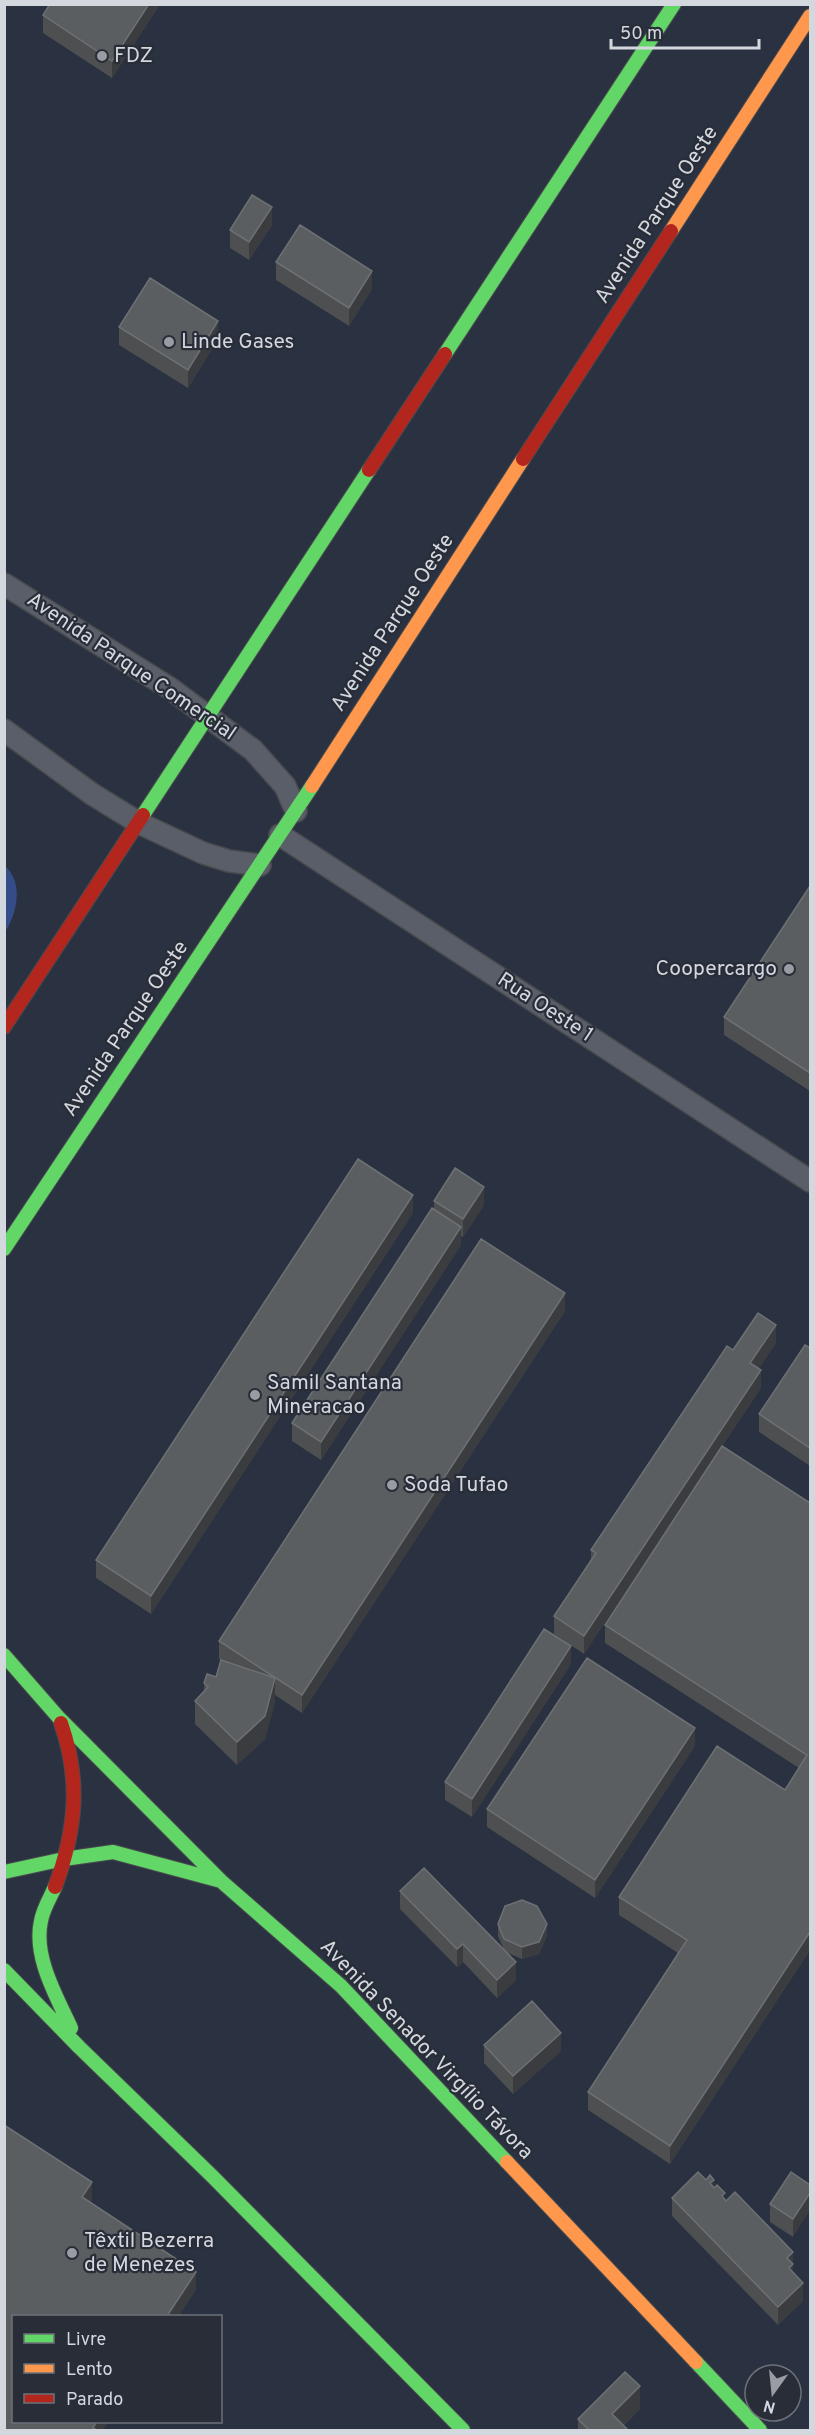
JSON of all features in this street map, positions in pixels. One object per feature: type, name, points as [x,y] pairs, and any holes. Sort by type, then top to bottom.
[{"type":"street","points":[[4,1027],[674,4]]},
{"type":"street","name":"Avenida Parque Oeste","points":[[4,1249],[296,811],[810,16]]},
{"type":"street","name":"Avenida Parque Comercial","points":[[4,584],[171,689],[253,750],[285,786],[296,811]]},
{"type":"street","points":[[4,730],[92,794],[139,823],[203,854],[229,861],[260,865]]},
{"type":"street","name":"Rua Oeste 1","points":[[280,835],[810,1181]]},
{"type":"street","name":"Avenida Senador Virgílio Távora","points":[[4,1655],[59,1718],[221,1881],[341,1986],[760,2430]]},
{"type":"street","points":[[59,1718],[68,1742],[76,1788],[72,1826],[64,1859],[40,1926],[47,1974],[79,2047]]},
{"type":"street","points":[[4,1872],[64,1859],[113,1852],[221,1881]]},
{"type":"street","points":[[4,1970],[463,2430]]},
{"type":"shaded area","points":[[5,5],[810,5],[810,2430],[5,2430]]},
{"type":"shaded area","points":[[5,866],[15,881],[17,898],[13,916],[5,932]]},
{"type":"building","name":"FDZ","points":[[50,4],[149,4],[112,61],[43,15]]},
{"type":"building","points":[[252,195],[272,207],[249,242],[230,230]]},
{"type":"building","points":[[300,225],[372,271],[349,308],[276,262]]},
{"type":"building","name":"Linde Gases","points":[[150,278],[218,321],[188,370],[119,327]]},
{"type":"building","name":"Coopercargo","points":[[810,886],[810,1073],[724,1017]]},
{"type":"building","name":"Samil Santana Mineracao","points":[[358,1159],[413,1195],[151,1596],[96,1560]]},
{"type":"building","points":[[455,1168],[484,1187],[463,1219],[434,1201]]},
{"type":"building","points":[[432,1208],[461,1227],[321,1442],[292,1423]]},
{"type":"building","name":"Soda Tufao","points":[[481,1239],[565,1293],[302,1695],[219,1641]]},
{"type":"building","points":[[758,1313],[776,1325],[750,1363],[761,1370],[584,1636],[554,1616],[596,1553],[591,1550],[727,1346],[733,1350]]},
{"type":"building","points":[[805,1345],[810,1348],[810,1448],[759,1414]]},
{"type":"building","points":[[722,1446],[810,1503],[810,1932],[670,2146],[588,2092],[687,1940],[619,1897],[717,1746],[785,1790],[807,1755],[605,1625]]},
{"type":"building","points":[[544,1629],[571,1646],[472,1799],[445,1782]]},
{"type":"building","points":[[587,1658],[695,1728],[595,1880],[487,1809]]},
{"type":"building","points":[[221,1660],[275,1678],[265,1716],[237,1742],[195,1701],[208,1687],[204,1683],[207,1674],[216,1677]]},
{"type":"building","points":[[424,1868],[516,1962],[497,1980],[463,1944],[457,1949],[400,1891]]},
{"type":"building","points":[[522,1900],[537,1906],[547,1924],[539,1942],[522,1947],[504,1939],[498,1924],[505,1906]]},
{"type":"building","points":[[532,2001],[561,2033],[513,2076],[484,2045]]},
{"type":"building","name":"Têxtil Bezerra de Menezes","points":[[4,2125],[92,2182],[82,2197],[196,2272],[168,2315],[12,2315],[12,2423],[96,2423],[93,2428],[97,2430],[4,2430]]},
{"type":"building","points":[[698,2172],[706,2180],[710,2175],[714,2180],[710,2183],[714,2188],[717,2185],[725,2193],[722,2196],[726,2201],[735,2192],[793,2252],[787,2258],[793,2264],[789,2268],[803,2283],[778,2307],[672,2198]]},
{"type":"building","points":[[791,2172],[810,2185],[810,2193],[793,2219],[770,2204]]},
{"type":"building","points":[[625,2372],[640,2386],[612,2414],[628,2430],[589,2430],[578,2419]]},
{"type":"traffic: fast","points":[[445,354],[674,4]]},
{"type":"traffic: fast","points":[[143,815],[369,470]]},
{"type":"traffic: fast","points":[[4,1249],[312,786]]},
{"type":"traffic: fast","points":[[4,1655],[59,1718],[221,1881],[341,1986],[507,2162]]},
{"type":"traffic: fast","points":[[4,1872],[64,1859],[113,1852],[221,1881]]},
{"type":"traffic: fast","points":[[55,1887],[42,1917],[39,1935],[40,1949],[53,1990],[71,2028]]},
{"type":"traffic: fast","points":[[4,1970],[463,2430]]},
{"type":"traffic: fast","points":[[696,2362],[760,2430]]},
{"type":"traffic: slow","points":[[671,231],[810,16]]},
{"type":"traffic: slow","points":[[312,786],[523,459]]},
{"type":"traffic: slow","points":[[507,2162],[696,2362]]},
{"type":"traffic: jam","points":[[523,459],[671,231]]},
{"type":"traffic: jam","points":[[369,470],[445,354]]},
{"type":"traffic: jam","points":[[4,1027],[143,815]]},
{"type":"traffic: jam","points":[[55,1887],[68,1845],[73,1805],[71,1765],[61,1723]]},
{"type":"place","name":"FDZ","points":[[102,56]]},
{"type":"place","name":"Linde Gases","points":[[169,342]]},
{"type":"place","name":"Coopercargo","points":[[789,969]]},
{"type":"place","name":"Samil Santana Mineracao","points":[[255,1395]]},
{"type":"place","name":"Soda Tufao","points":[[392,1485]]},
{"type":"place","name":"Têxtil Bezerra de Menezes","points":[[72,2253]]}]
